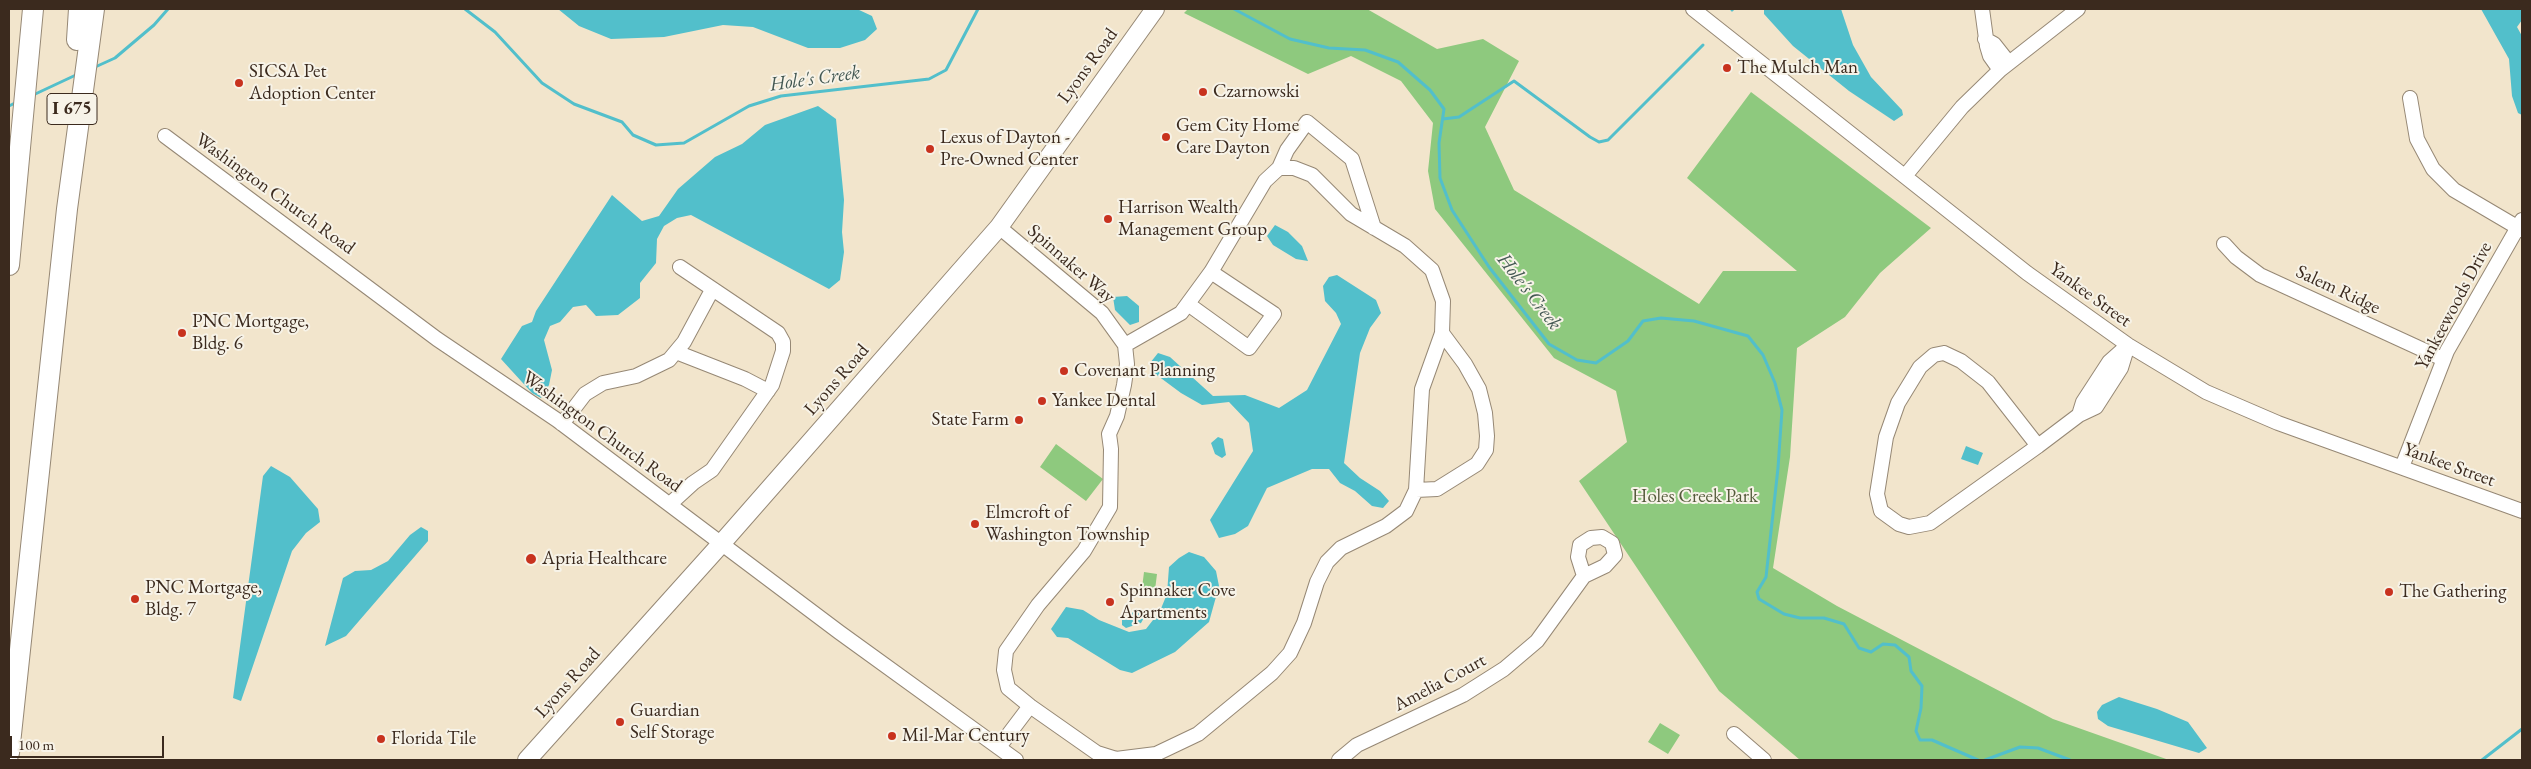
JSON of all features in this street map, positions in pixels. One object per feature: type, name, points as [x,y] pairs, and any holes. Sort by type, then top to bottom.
[{"type":"highway","name":"I 675","points":[[9,265],[33,9]]},
{"type":"highway","name":"I 675","points":[[9,753],[67,209],[80,9]]},
{"type":"highway","points":[[67,209],[94,9]]},
{"type":"main road","name":"Lyons Road","points":[[527,760],[721,544],[999,227],[1155,9]]},
{"type":"street","name":"Yankee Street","points":[[1693,9],[2027,273],[2128,345],[2206,392],[2278,423],[2522,512]]},
{"type":"street","points":[[1982,9],[1985,39],[1990,56],[2005,67]]},
{"type":"street","points":[[1905,176],[1962,107],[2005,67],[2078,9]]},
{"type":"street","points":[[2410,98],[2417,139],[2433,169],[2454,190],[2521,226]]},
{"type":"street","points":[[1279,168],[1294,168],[1312,175],[1351,214],[1374,228],[1405,246],[1432,270],[1443,301],[1442,333],[1422,389],[1416,490],[1406,511],[1386,526],[1341,548],[1328,562],[1317,582],[1304,623],[1290,653],[1272,673],[1198,734],[1156,754],[1116,759],[1097,754],[1008,688],[1004,670],[1006,651],[1038,605],[1084,551],[1110,507],[1111,449],[1109,434],[1124,385],[1127,364],[1126,345],[1180,314],[1211,272],[1265,181],[1279,168],[1287,150],[1307,122],[1352,159],[1374,228]]},
{"type":"street","name":"Washington Church Road","points":[[165,136],[437,339],[562,424],[721,544],[1016,760]]},
{"type":"street","name":"Yankeewoods Drive","points":[[2402,467],[2443,359],[2521,226]]},
{"type":"street","name":"Spinnaker Way","points":[[999,227],[1102,313],[1126,345]]},
{"type":"street","name":"Salem Ridge","points":[[2224,244],[2236,257],[2260,275],[2443,359]]},
{"type":"street","points":[[670,504],[693,482],[712,470],[768,391],[778,370],[783,350],[783,342],[778,333],[680,267]]},
{"type":"street","points":[[1188,304],[1249,348],[1274,314],[1211,272]]},
{"type":"street","points":[[562,424],[585,394],[603,383],[636,376],[669,360],[684,342],[712,290]]},
{"type":"street","points":[[1416,490],[1437,489],[1477,464],[1486,450],[1485,413],[1479,389],[1465,364],[1442,333]]},
{"type":"street","points":[[2038,446],[1983,377],[1954,357],[1944,353],[1934,355],[1920,367],[1890,421],[1877,484],[1878,503],[1885,515],[1899,524],[1909,527],[1930,523],[2038,446],[2079,415],[2083,402],[2109,362],[2128,345]]},
{"type":"street","points":[[676,352],[745,379],[768,391]]},
{"type":"street","name":"Amelia Court","points":[[1339,760],[1357,745],[1463,695],[1504,669],[1537,640],[1584,576]]},
{"type":"street","points":[[999,747],[1030,706]]},
{"type":"street","points":[[1734,734],[1764,760]]},
{"type":"green space","name":"Holes Creek Park","points":[[1188,9],[1367,9],[1437,49],[1483,39],[1519,61],[1485,127],[1514,190],[1699,304],[1723,271],[1797,271],[1687,178],[1751,92],[1931,228],[1880,273],[1845,317],[1797,348],[1790,457],[1773,568],[1837,606],[2053,719],[2169,760],[1800,760],[1719,691],[1579,481],[1627,442],[1616,391],[1554,358],[1435,209],[1428,171],[1433,123],[1401,81],[1351,56],[1308,74],[1184,13]]},
{"type":"green space","points":[[1056,444],[1103,479],[1086,501],[1040,467]]},
{"type":"green space","points":[[1144,572],[1157,574],[1154,598],[1141,596]]},
{"type":"green space","points":[[1660,723],[1680,735],[1668,754],[1648,742]]},
{"type":"water","points":[[558,9],[857,9],[872,16],[877,29],[865,40],[840,48],[808,48],[753,27],[723,25],[664,37],[611,39],[579,26]]},
{"type":"water","points":[[1764,9],[1841,9],[1853,45],[1871,77],[1902,110],[1903,115],[1894,121],[1849,91],[1793,46],[1764,14]]},
{"type":"water","points":[[2481,9],[2522,9],[2522,20],[2517,27],[2522,36],[2522,115],[2518,113],[2512,96],[2509,59]]},
{"type":"water","points":[[818,106],[836,119],[844,200],[842,232],[844,252],[840,280],[829,289],[691,215],[677,218],[664,226],[657,239],[656,263],[640,283],[640,298],[618,315],[596,316],[586,305],[573,307],[560,322],[550,326],[544,340],[552,370],[549,385],[541,398],[532,393],[501,359],[522,326],[532,322],[536,311],[612,195],[642,221],[659,216],[678,189],[715,157],[742,144],[765,125]]},
{"type":"water","points":[[1275,225],[1288,232],[1302,246],[1308,261],[1296,259],[1273,245],[1267,236]]},
{"type":"water","points":[[1337,275],[1376,300],[1381,313],[1370,328],[1360,353],[1344,463],[1360,478],[1380,491],[1389,501],[1383,508],[1372,506],[1355,491],[1340,483],[1329,469],[1312,469],[1267,488],[1248,526],[1235,534],[1219,538],[1210,520],[1253,451],[1249,423],[1229,402],[1202,405],[1181,393],[1154,373],[1150,363],[1158,353],[1170,357],[1213,396],[1245,395],[1279,408],[1307,390],[1341,324],[1336,313],[1325,301],[1323,286],[1329,277]]},
{"type":"water","points":[[1127,296],[1139,306],[1139,322],[1130,325],[1115,310],[1113,297]]},
{"type":"water","points":[[1218,437],[1223,439],[1226,455],[1222,458],[1215,454],[1211,443]]},
{"type":"water","points":[[1966,446],[1983,453],[1978,465],[1961,459]]},
{"type":"water","points":[[271,466],[290,477],[318,509],[320,522],[306,533],[292,551],[241,701],[233,698],[263,476]]},
{"type":"water","points":[[421,527],[428,531],[428,541],[346,636],[325,646],[343,578],[355,571],[371,570],[388,561],[410,535]]},
{"type":"water","points":[[1189,552],[1204,557],[1216,571],[1219,586],[1209,622],[1175,652],[1132,673],[1120,670],[1068,638],[1057,637],[1051,629],[1066,607],[1083,610],[1099,620],[1129,632],[1146,629],[1160,611],[1167,594],[1169,567]]},
{"type":"water","points":[[1137,609],[1142,610],[1145,616],[1141,623],[1126,628],[1122,625],[1122,620]]},
{"type":"water","points":[[2119,697],[2157,709],[2188,722],[2207,748],[2199,753],[2108,726],[2098,719],[2097,712],[2102,705]]},
{"type":"waterway","points":[[93,68],[115,58],[154,25],[168,9]]},
{"type":"waterway","name":"Hole's Creek","points":[[465,9],[495,32],[542,83],[574,104],[622,122],[633,135],[656,145],[684,143],[749,106],[781,96],[929,79],[946,70],[978,9]]},
{"type":"waterway","name":"Hole's Creek","points":[[1234,9],[1290,39],[1329,48],[1365,50],[1398,62],[1430,90],[1444,109],[1439,143],[1440,178],[1452,210],[1489,267],[1549,344],[1577,360],[1596,363],[1628,341],[1643,321],[1661,318],[1694,321],[1748,336],[1763,355],[1775,383],[1782,410],[1778,468],[1766,577],[1757,592],[1759,599],[1784,614],[1800,618],[1824,618],[1844,624],[1859,648],[1871,652],[1883,644],[1895,645],[1909,657],[1911,671],[1922,686],[1921,708],[1916,731],[1920,740],[1932,740],[1978,760]]},
{"type":"waterway","points":[[1443,119],[1459,117],[1514,81],[1590,137],[1599,142],[1608,140],[1703,45]]},
{"type":"waterway","points":[[31,96],[78,74]]},
{"type":"waterway","points":[[9,106],[17,102]]},
{"type":"waterway","points":[[2482,760],[2522,729]]},
{"type":"waterway","name":"Hole's Creek","points":[[1985,760],[2020,747],[2038,748],[2070,760]]},
{"type":"place","name":"The Mulch Man","points":[[1727,68]]},
{"type":"place","name":"SICSA Pet Adoption Center","points":[[239,83]]},
{"type":"place","name":"Czarnowski","points":[[1203,92]]},
{"type":"place","name":"Gem City Home Care Dayton","points":[[1166,137]]},
{"type":"place","name":"Lexus of Dayton - Pre-Owned Center","points":[[930,149]]},
{"type":"place","name":"Harrison Wealth Management Group","points":[[1108,219]]},
{"type":"place","name":"PNC Mortgage, Bldg. 6","points":[[182,333]]},
{"type":"place","name":"Covenant Planning","points":[[1064,371]]},
{"type":"place","name":"Yankee Dental","points":[[1042,401]]},
{"type":"place","name":"State Farm","points":[[1019,420]]},
{"type":"place","name":"Elmcroft of Washington Township","points":[[975,524]]},
{"type":"place","name":"Apria Healthcare","points":[[531,559]]},
{"type":"place","name":"The Gathering","points":[[2389,592]]},
{"type":"place","name":"PNC Mortgage, Bldg. 7","points":[[135,599]]},
{"type":"place","name":"Spinnaker Cove Apartments","points":[[1110,602]]},
{"type":"place","name":"Guardian Self Storage","points":[[620,722]]},
{"type":"place","name":"Mil-Mar Century","points":[[892,736]]},
{"type":"place","name":"Florida Tile","points":[[381,739]]}]
